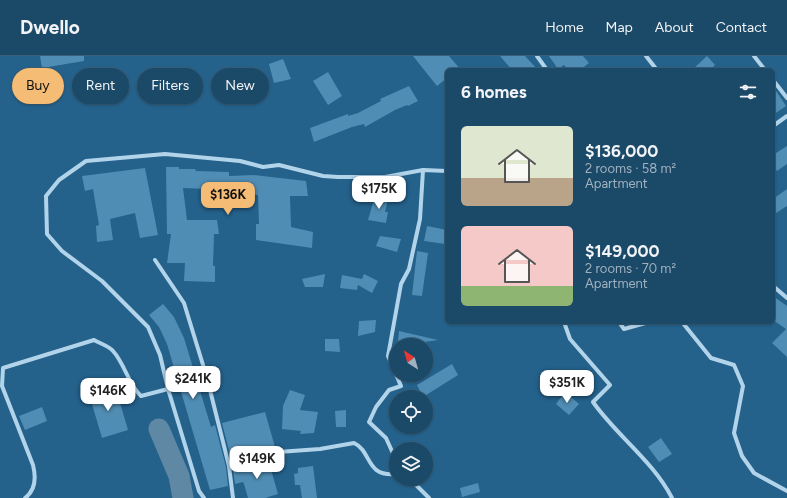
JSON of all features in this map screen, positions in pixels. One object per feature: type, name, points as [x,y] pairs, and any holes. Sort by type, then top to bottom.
[{"type":"street","points":[[537,56],[546,68]]},
{"type":"street","points":[[646,56],[656,68]]},
{"type":"street","points":[[754,56],[763,68]]},
{"type":"street","points":[[775,83],[787,98]]},
{"type":"street","points":[[775,125],[787,116]]},
{"type":"street","points":[[204,498],[199,491],[168,389],[160,354],[148,327],[102,281],[62,251],[47,234],[46,196],[59,180],[86,162],[165,154],[240,161],[263,167],[279,165],[323,176],[338,177],[385,177],[423,170],[445,171]]},
{"type":"street","points":[[389,445],[386,438],[369,422],[376,407],[389,390],[401,386],[388,356],[401,284],[409,269],[420,220],[423,170]]},
{"type":"street","points":[[155,260],[184,304],[207,378],[229,466],[233,498]]},
{"type":"street","points":[[775,288],[787,298]]},
{"type":"street","points":[[565,324],[570,339],[610,385],[593,402],[604,417],[655,473],[672,498]]},
{"type":"street","points":[[620,324],[624,329],[642,324]]},
{"type":"street","points":[[684,324],[711,358],[734,365],[743,386],[734,432],[742,456],[754,473],[787,491]]},
{"type":"street","points":[[24,498],[30,495],[36,478],[33,465],[2,386],[3,368],[94,340],[112,350],[129,376],[134,389],[141,396],[168,389]]},
{"type":"street","points":[[229,466],[278,452],[320,449],[354,443],[359,446],[377,471],[389,475]]},
{"type":"street","points":[[417,486],[429,498]]},
{"type":"building","points":[[40,56],[84,56],[84,61],[42,68]]},
{"type":"building","points":[[413,56],[449,56],[459,68],[445,68],[445,80],[437,86]]},
{"type":"building","points":[[500,56],[525,56],[536,68],[510,68]]},
{"type":"building","points":[[549,56],[583,56],[589,63],[583,68],[567,68],[564,65],[557,68]]},
{"type":"building","points":[[707,56],[715,65],[712,68],[694,68]]},
{"type":"building","points":[[283,59],[291,79],[274,83],[269,64]]},
{"type":"building","points":[[328,72],[342,96],[328,105],[313,81]]},
{"type":"building","points":[[409,86],[418,101],[395,110],[365,127],[364,124],[352,127],[314,142],[310,128],[348,114],[348,116],[358,113],[381,101],[380,99]]},
{"type":"building","points":[[775,89],[786,106],[775,114]]},
{"type":"building","points":[[787,146],[787,164],[777,171],[775,168],[775,154]]},
{"type":"building","points":[[166,167],[195,169],[196,171],[229,172],[229,176],[254,175],[306,181],[308,196],[290,196],[291,227],[313,232],[312,248],[256,240],[256,224],[259,224],[258,195],[233,194],[233,190],[183,188],[187,220],[217,220],[219,234],[214,234],[213,266],[215,266],[215,282],[184,281],[185,263],[167,263],[171,234],[167,234]]},
{"type":"building","points":[[145,168],[158,235],[140,238],[135,213],[110,219],[113,240],[97,242],[96,226],[99,225],[93,189],[85,191],[82,176]]},
{"type":"building","points":[[787,189],[787,206],[775,214],[775,198]]},
{"type":"building","points":[[375,196],[388,199],[385,212],[388,212],[386,223],[368,220]]},
{"type":"building","points":[[427,226],[445,230],[445,244],[424,241]]},
{"type":"building","points":[[380,236],[401,239],[397,252],[376,246]]},
{"type":"building","points":[[417,251],[428,253],[422,296],[412,295]]},
{"type":"building","points":[[325,274],[323,287],[305,287],[302,279]]},
{"type":"building","points":[[364,274],[378,281],[372,293],[358,285],[357,290],[340,288],[342,275],[362,279]]},
{"type":"building","points":[[775,297],[787,306],[787,357],[772,343],[786,329],[775,321]]},
{"type":"building","points":[[163,304],[174,317],[184,338],[211,427],[215,425],[226,467],[228,486],[210,490],[167,344],[159,327],[149,315]]},
{"type":"building","points":[[376,320],[375,332],[358,336],[359,321]]},
{"type":"building","points":[[399,331],[429,338],[398,338]]},
{"type":"building","points":[[325,339],[339,339],[340,352],[325,351]]},
{"type":"building","points":[[452,364],[458,375],[433,391],[420,390],[417,385],[422,382],[433,382],[433,375]]},
{"type":"building","points":[[115,386],[128,430],[102,438],[89,394]]},
{"type":"building","points":[[290,390],[305,395],[300,410],[318,412],[314,433],[300,434],[301,431],[282,429],[283,406]]},
{"type":"building","points":[[565,392],[579,404],[569,415],[556,404]]},
{"type":"building","points":[[42,407],[47,421],[25,430],[19,416]]},
{"type":"building","points":[[346,410],[346,427],[336,427],[335,411]]},
{"type":"building","points":[[265,412],[275,447],[265,450],[266,452],[232,462],[222,423]]},
{"type":"building","points":[[661,438],[672,454],[659,462],[648,447]]},
{"type":"building","points":[[268,459],[278,494],[265,498],[248,498],[243,482],[235,484],[233,469]]},
{"type":"building","points":[[313,466],[317,498],[302,498],[300,485],[295,485],[294,474],[298,473],[298,468]]},
{"type":"building","points":[[478,483],[480,492],[462,497],[460,488]]},
{"type":"waterway","points":[[159,429],[179,476],[183,498]]}]
